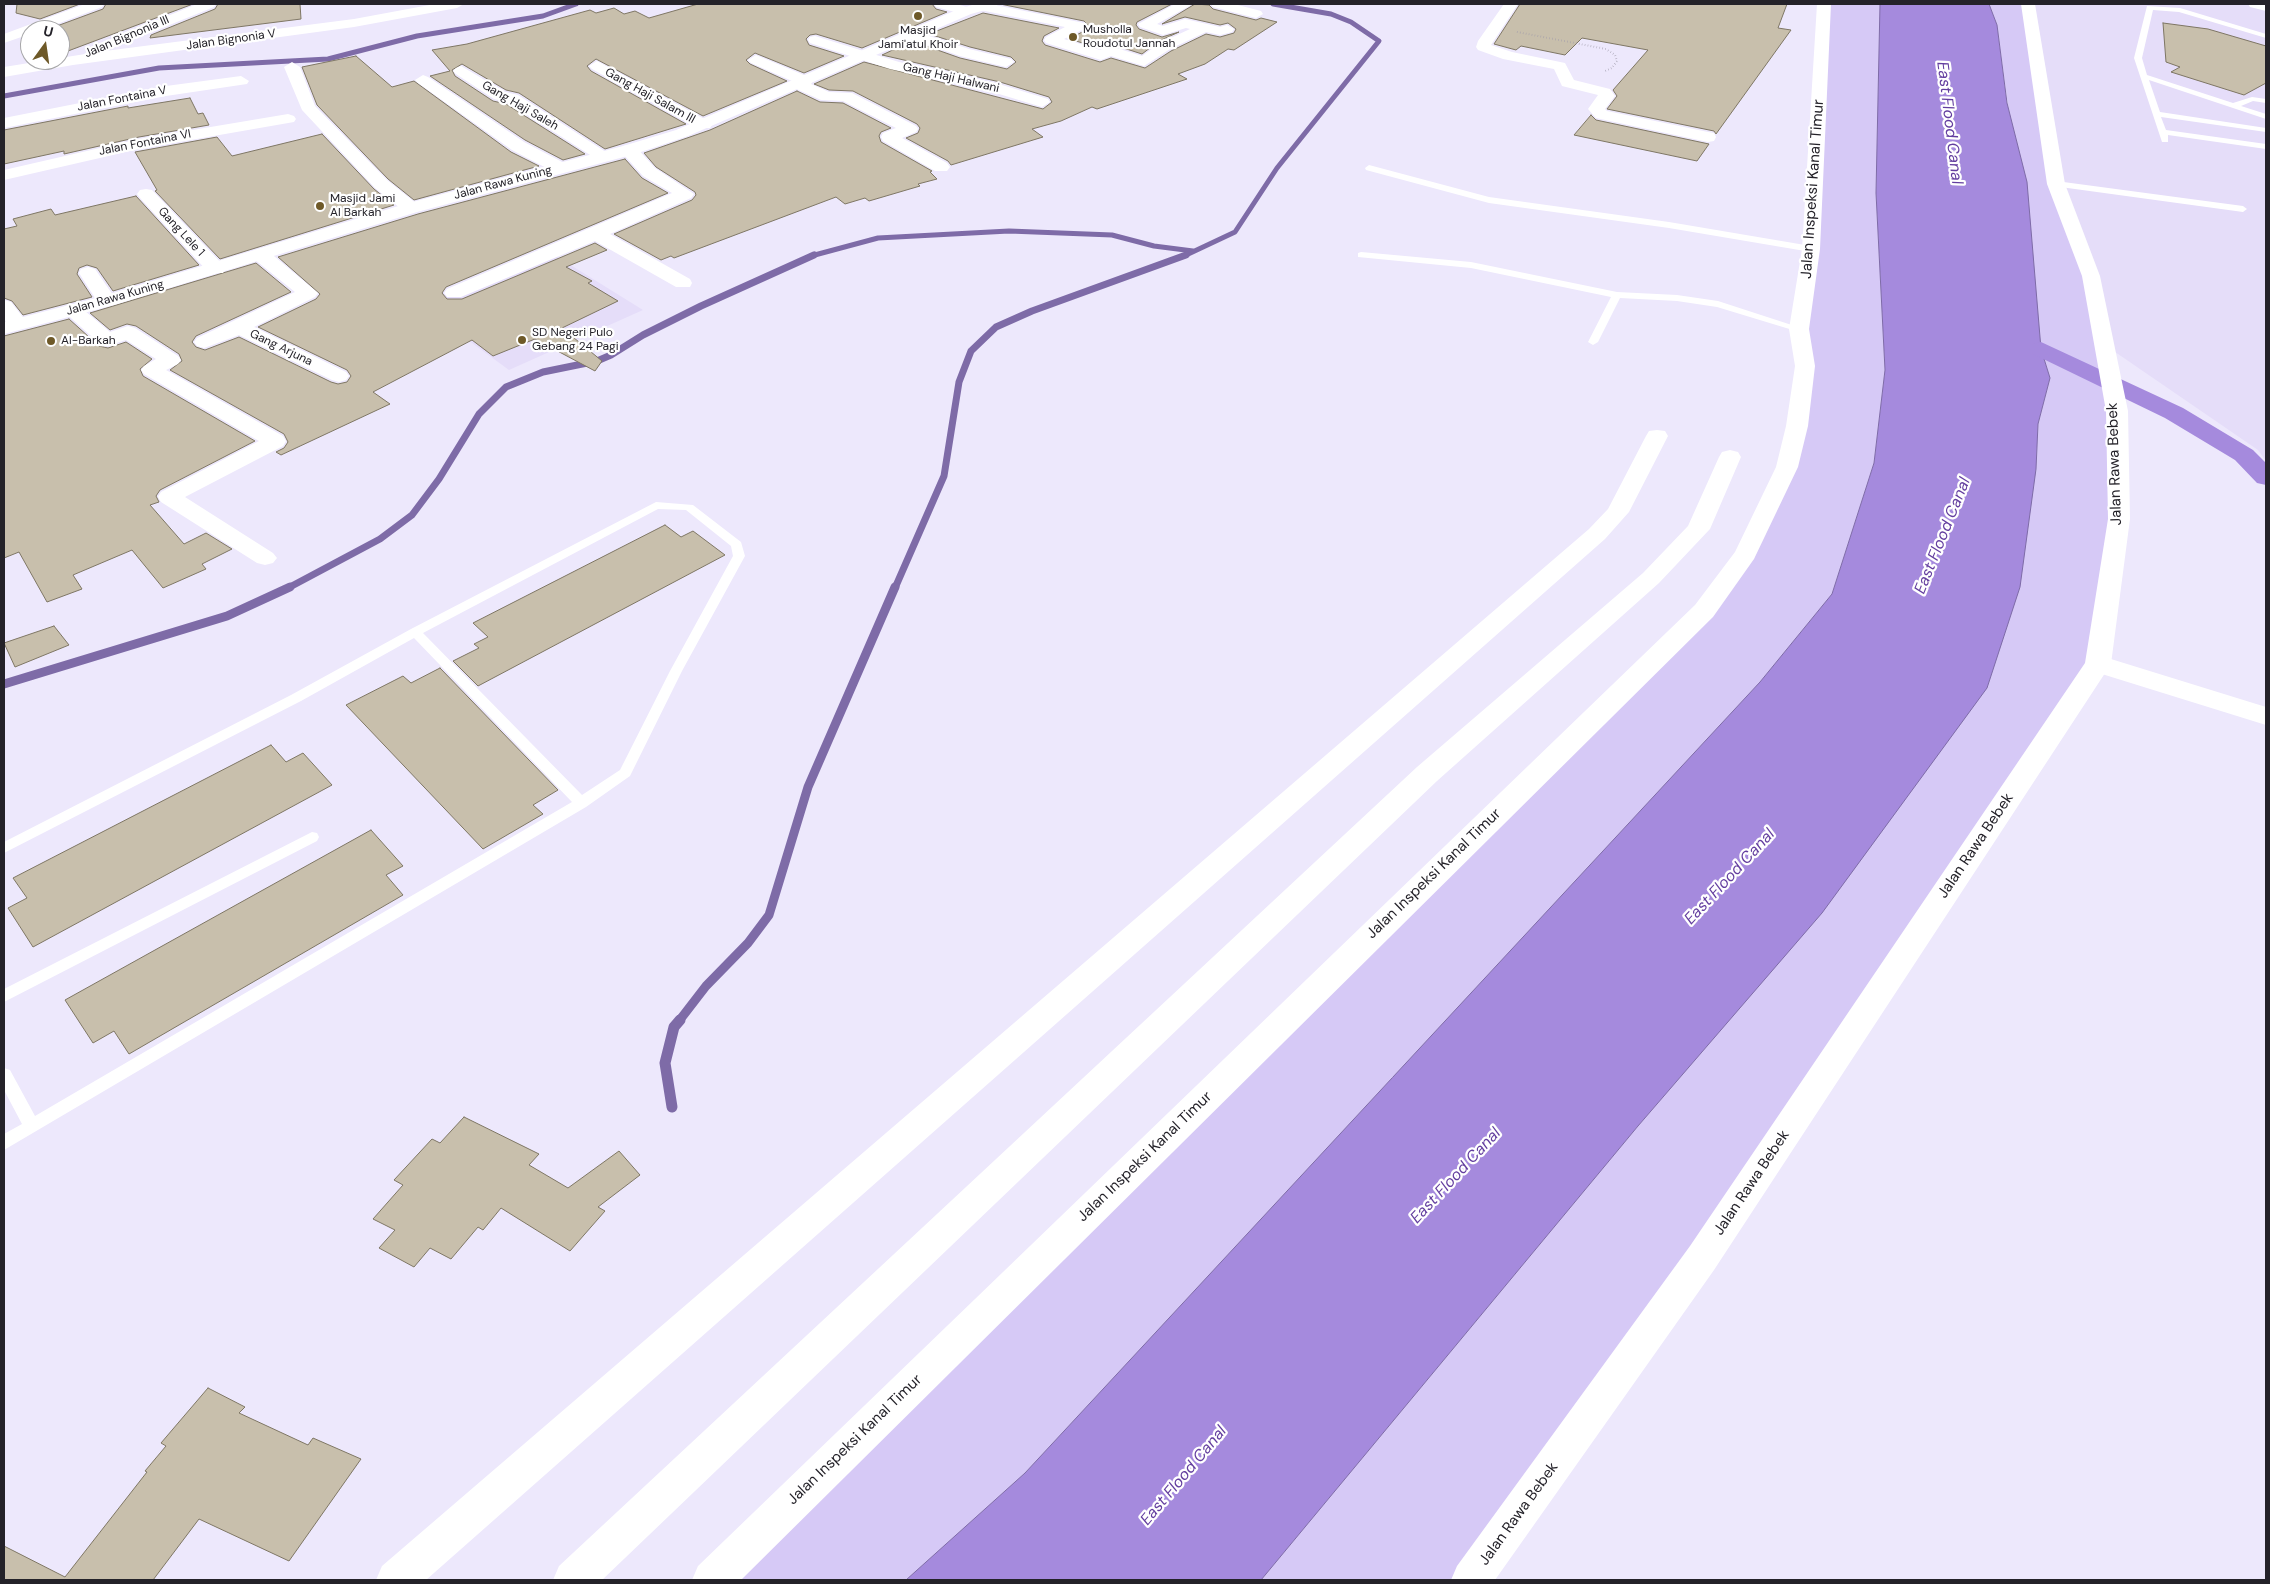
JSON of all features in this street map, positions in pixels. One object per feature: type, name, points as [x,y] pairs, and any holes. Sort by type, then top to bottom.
[{"type":"main road","points":[[4,39],[97,4]]},
{"type":"main road","name":"Jalan Bignonia III","points":[[73,60],[209,4]]},
{"type":"main road","name":"Jalan Bignonia V","points":[[4,72],[73,60],[354,23],[457,4]]},
{"type":"main road","points":[[941,4],[979,7],[1079,26],[1051,40],[1101,55],[1110,51],[1144,61],[1165,46],[1205,27]]},
{"type":"main road","points":[[1186,4],[1145,24],[1163,31],[1185,23],[1220,31],[1227,29]]},
{"type":"main road","points":[[1218,4],[1256,14]]},
{"type":"main road","points":[[1511,4],[1484,40],[1483,47],[1508,56],[1560,66],[1568,83],[1604,92],[1607,96],[1596,110],[1602,114],[1708,137]]},
{"type":"main road","name":"Jalan Inspeksi Kanal Timur","points":[[712,1580],[1704,611],[1746,554],[1787,467],[1797,426],[1805,366],[1799,329],[1811,249],[1824,4]]},
{"type":"main road","name":"Jalan Rawa Bebek","points":[[1471,1580],[1702,1258],[2098,664],[2119,519],[2117,411],[2102,343],[2091,276],[2056,184],[2028,4]]},
{"type":"main road","points":[[2255,4],[2266,7]]},
{"type":"main road","name":"Jalan Rawa Kuning","points":[[11,326],[107,301],[216,269],[412,208],[629,150],[704,125],[912,34],[979,7]]},
{"type":"main road","points":[[912,34],[965,53],[1006,62]]},
{"type":"main road","name":"Gang Haji Halwani","points":[[815,40],[861,56],[1011,92],[1042,102]]},
{"type":"main road","points":[[756,60],[802,82],[827,97],[845,96],[858,101],[910,129],[890,137],[941,167]]},
{"type":"main road","name":"Gang Haji Salam III","points":[[597,66],[704,125]]},
{"type":"main road","points":[[292,67],[308,107],[318,119],[381,184],[412,208]]},
{"type":"main road","name":"Gang Haji Saleh","points":[[461,71],[500,96],[512,98],[604,156]]},
{"type":"main road","points":[[423,80],[518,146],[560,168]]},
{"type":"main road","name":"Jalan Fontaina V","points":[[4,123],[166,91],[241,81]]},
{"type":"main road","name":"Jalan Fontaina VI","points":[[4,175],[139,144],[288,119]]},
{"type":"main road","points":[[454,293],[596,234],[686,193],[649,172],[629,150]]},
{"type":"main road","name":"Gang Lele 1","points":[[146,194],[216,269]]},
{"type":"main road","points":[[596,234],[683,283]]},
{"type":"main road","name":"Gang Arjuna","points":[[240,327],[308,293],[261,255]]},
{"type":"main road","points":[[88,273],[107,301]]},
{"type":"main road","points":[[4,306],[11,326]]},
{"type":"main road","points":[[72,310],[107,340],[128,332],[171,360],[152,370],[275,441],[169,497],[265,558]]},
{"type":"main road","points":[[204,342],[240,327]]},
{"type":"main road","name":"Gang Arjuna","points":[[240,327],[339,376]]},
{"type":"main road","points":[[396,1580],[1597,534],[1618,512],[1657,436]]},
{"type":"main road","points":[[573,1580],[1427,774],[1650,578],[1698,529],[1730,457]]},
{"type":"main road","points":[[2098,664],[2266,716]]},
{"type":"lane","points":[[2266,36],[2174,8],[2154,6],[2148,10],[2138,58],[2163,136],[2266,147]]},
{"type":"lane","points":[[2148,10],[2176,18]]},
{"type":"lane","points":[[2144,76],[2266,117]]},
{"type":"lane","points":[[2232,106],[2244,101],[2265,99]]},
{"type":"lane","points":[[2157,114],[2266,130]]},
{"type":"lane","points":[[1369,168],[1489,200],[1669,225],[1811,249]]},
{"type":"lane","points":[[2056,184],[2243,209]]},
{"type":"lane","points":[[1361,254],[1471,265],[1617,295],[1677,298],[1718,304],[1799,329]]},
{"type":"lane","points":[[1592,342],[1617,295]]},
{"type":"lane","points":[[4,848],[296,698],[414,632],[656,505],[689,507],[737,545],[739,556],[676,671],[624,774],[581,803],[4,1143]]},
{"type":"lane","points":[[414,632],[581,803]]},
{"type":"lane","points":[[4,996],[312,837]]},
{"type":"lane","points":[[4,1075],[32,1126]]},
{"type":"shaded area","points":[[1824,4],[1880,4],[1876,193],[1885,370],[1874,463],[1832,594],[1760,682],[1025,1473],[906,1580],[712,1580],[1704,611],[1746,554],[1794,438]]},
{"type":"shaded area","points":[[1989,4],[2028,4],[2056,184],[2091,276],[2117,411],[2098,664],[1956,877],[1467,1580],[1261,1580],[1638,1126],[1830,901],[2036,469],[2038,424],[2050,378],[2041,349],[1997,25]]},
{"type":"shaded area","points":[[2029,4],[2266,4],[2266,461],[2258,450],[2102,343],[2056,184]]},
{"type":"shaded area","name":"SD Negeri Pulo Gebang 24 Pagi","points":[[548,251],[643,310],[509,370],[417,303]]},
{"type":"water","name":"East Flood Canal","points":[[1880,4],[1989,4],[1997,25],[2007,103],[2027,182],[2041,349],[2050,378],[2038,424],[2036,469],[2020,587],[1987,688],[1822,913],[1638,1126],[1261,1580],[906,1580],[1025,1473],[1760,682],[1832,594],[1874,463],[1885,370],[1876,193]]},
{"type":"building","points":[[17,4],[80,4],[40,19],[16,13]]},
{"type":"building","points":[[106,4],[193,4],[70,50],[70,21],[103,9]]},
{"type":"building","points":[[218,4],[300,4],[301,19],[150,38],[151,35],[215,9]]},
{"type":"building","points":[[698,4],[932,4],[936,9],[947,12],[862,48],[816,34],[810,35],[806,39],[809,45],[844,56],[804,73],[755,53],[746,60],[750,64],[787,81],[703,116],[596,59],[587,66],[591,71],[686,124],[605,149],[519,93],[506,90],[462,64],[452,70],[455,76],[493,101],[506,104],[585,154],[563,160],[525,140],[430,76],[450,71],[432,50],[467,44],[590,10],[596,13],[614,8],[624,14],[635,11],[649,18]]},
{"type":"building","points":[[1000,4],[1172,4],[1137,22],[1136,25],[1139,29],[1162,37],[1179,32],[1159,41],[1142,54],[1111,44],[1100,48],[1069,39],[1086,30],[1088,25],[1084,21]]},
{"type":"building","points":[[1195,4],[1209,5],[1213,9],[1256,20],[1261,18],[1277,22],[1234,50],[1228,49],[1205,64],[1178,74],[1187,79],[1097,109],[1092,107],[1061,121],[1032,129],[1043,137],[951,165],[948,161],[906,138],[918,133],[920,128],[917,124],[853,91],[829,90],[814,84],[864,62],[1043,109],[1052,102],[1049,97],[1000,82],[882,55],[912,41],[960,58],[1007,69],[1016,62],[1011,57],[929,34],[983,13],[1059,28],[1044,36],[1042,41],[1045,45],[1100,62],[1111,58],[1145,68],[1171,51],[1206,34],[1220,37],[1234,33],[1236,29],[1228,23],[1220,25],[1185,17],[1162,24]]},
{"type":"building","points":[[1520,4],[1787,4],[1778,28],[1791,30],[1716,134],[1714,131],[1607,109],[1617,96],[1613,90],[1648,50],[1582,38],[1565,55],[1521,46],[1516,50],[1494,44]]},
{"type":"building","points":[[2163,23],[2208,29],[2266,46],[2266,83],[2244,95],[2171,72],[2180,67],[2166,62]]},
{"type":"building","points":[[356,56],[392,87],[414,81],[511,152],[539,166],[414,200],[388,179],[317,105],[302,67]]},
{"type":"building","points":[[797,91],[820,102],[843,103],[891,128],[881,132],[879,136],[881,142],[932,171],[930,172],[937,179],[869,201],[865,198],[845,204],[836,197],[674,258],[671,256],[661,260],[614,234],[692,200],[696,195],[695,192],[656,167],[644,153],[710,130]]},
{"type":"building","points":[[190,98],[198,114],[203,113],[209,125],[139,137],[64,154],[64,151],[4,164],[4,130],[128,106],[128,108]]},
{"type":"building","points":[[1591,115],[1596,120],[1709,144],[1697,161],[1574,135]]},
{"type":"building","points":[[322,134],[374,189],[394,205],[220,259],[155,191],[157,190],[135,152],[217,137],[232,156]]},
{"type":"building","points":[[625,159],[642,178],[668,193],[446,287],[442,293],[447,299],[462,299],[595,243],[607,250],[566,267],[592,281],[588,283],[618,301],[562,328],[602,361],[595,371],[535,339],[493,356],[472,340],[373,392],[390,404],[281,455],[276,452],[284,448],[288,442],[284,434],[170,370],[182,361],[179,354],[136,326],[127,324],[110,330],[90,313],[256,263],[291,292],[196,336],[192,342],[196,347],[205,350],[239,337],[331,382],[338,384],[347,382],[351,376],[347,370],[258,327],[316,299],[320,294],[278,257],[418,214]]},
{"type":"building","points":[[136,196],[199,265],[113,291],[97,268],[87,265],[79,268],[77,274],[92,297],[23,315],[12,301],[4,298],[4,229],[17,226],[13,219],[51,209],[55,215]]},
{"type":"building","points":[[69,319],[99,346],[108,348],[126,342],[152,359],[140,369],[143,376],[255,441],[160,490],[156,496],[159,502],[150,505],[184,544],[206,533],[232,549],[202,564],[206,569],[163,588],[132,550],[73,575],[82,589],[47,602],[19,552],[4,558],[4,336]]},
{"type":"building","points":[[665,525],[681,537],[693,531],[725,555],[478,686],[453,661],[479,648],[474,644],[488,637],[473,623]]},
{"type":"building","points":[[54,626],[69,645],[15,667],[4,643]]},
{"type":"building","points":[[440,668],[558,790],[533,805],[543,814],[483,849],[346,705],[403,676],[411,683]]},
{"type":"building","points":[[271,745],[286,762],[303,753],[332,785],[33,947],[8,908],[27,898],[13,878]]},
{"type":"building","points":[[371,830],[403,866],[386,875],[403,895],[129,1054],[114,1031],[93,1043],[65,1000]]},
{"type":"building","points":[[464,1117],[539,1154],[529,1165],[568,1188],[619,1151],[640,1175],[598,1207],[605,1211],[570,1251],[501,1208],[483,1230],[478,1227],[451,1259],[430,1248],[414,1267],[379,1248],[395,1230],[373,1219],[403,1185],[394,1180],[432,1139],[440,1143]]},
{"type":"building","points":[[208,1388],[245,1407],[239,1413],[308,1445],[313,1438],[361,1459],[289,1561],[199,1519],[153,1580],[4,1580],[4,1546],[65,1577],[166,1446],[161,1443]]},
{"type":"waterway","points":[[4,96],[159,68],[328,59],[417,36],[543,16],[576,4]]},
{"type":"waterway","points":[[1184,256],[1235,232],[1277,168],[1379,41],[1351,22],[1331,14],[1273,4]]},
{"type":"waterway","points":[[813,255],[878,238],[1009,231],[1112,235],[1154,246],[1193,251]]},
{"type":"waterway","points":[[289,587],[380,539],[412,515],[439,479],[479,414],[506,387],[543,372],[597,361],[701,306],[813,255]]},
{"type":"waterway","points":[[895,588],[944,476],[959,382],[971,351],[996,327],[1032,311],[1186,255]]},
{"type":"waterway","points":[[2041,349],[2174,413],[2244,455],[2266,477]]},
{"type":"waterway","points":[[4,684],[227,616],[289,587]]},
{"type":"waterway","points":[[679,1021],[706,986],[748,943],[769,915],[808,787],[895,587]]},
{"type":"waterway","points":[[672,1107],[665,1063],[674,1027],[680,1020]]},
{"type":"place","name":"Masjid Jami'atul Khoir","points":[[918,16]]},
{"type":"place","name":"Musholla Roudotul Jannah","points":[[1073,37]]},
{"type":"place","name":"Masjid Jami Al Barkah","points":[[320,206]]},
{"type":"place","name":"SD Negeri Pulo Gebang 24 Pagi","points":[[522,340]]},
{"type":"place","name":"Al-Barkah","points":[[51,341]]}]
